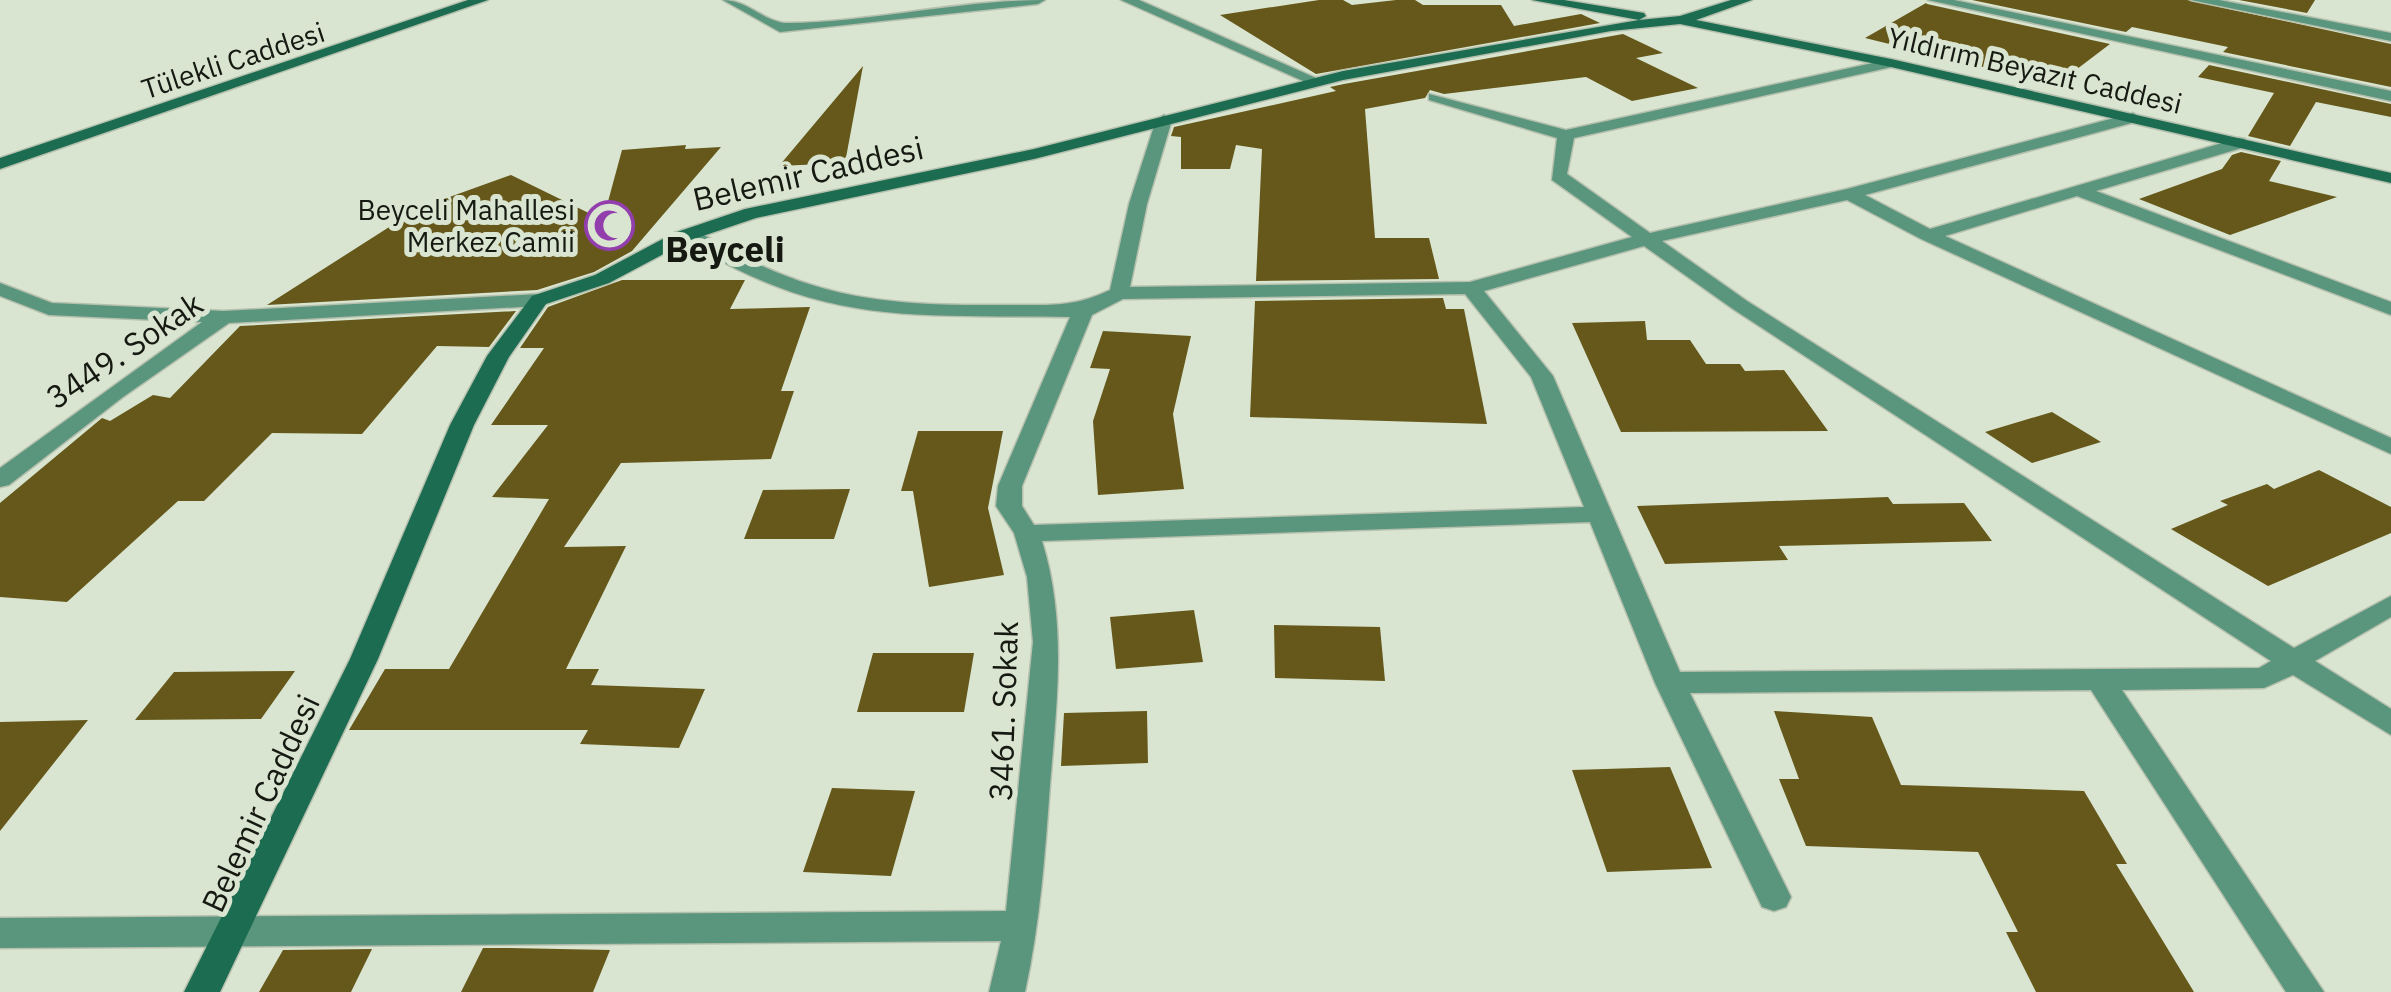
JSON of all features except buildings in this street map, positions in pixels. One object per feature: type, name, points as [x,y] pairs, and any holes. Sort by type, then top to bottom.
[{"type":"street","name":"Tülekli Caddesi","points":[[0,164],[481,0]]},
{"type":"street","points":[[730,0],[780,28],[1038,0]]},
{"type":"street","points":[[1128,0],[1316,82]]},
{"type":"street","name":"Yıldırım Beyazıt Caddesi","points":[[1539,0],[1673,19],[1891,63],[2391,178]]},
{"type":"street","name":"Yıldırım Beyazıt Caddesi","points":[[1606,0],[1650,7],[1673,19]]},
{"type":"street","points":[[1673,19],[1745,0]]},
{"type":"street","points":[[1935,0],[2391,96]]},
{"type":"street","points":[[2198,0],[2391,36]]},
{"type":"street","name":"Belemir Caddesi","points":[[202,992],[235,932],[364,659],[462,424],[498,356],[539,300],[602,279],[689,234],[806,200],[972,168],[1316,82],[1673,19]]},
{"type":"street","points":[[1434,97],[1566,136],[1891,63]]},
{"type":"street","points":[[689,234],[721,255],[791,288],[867,306],[1083,311],[1119,294],[1471,288],[1647,239],[1848,194],[2133,118]]},
{"type":"street","points":[[1119,294],[1138,204],[1164,120]]},
{"type":"street","points":[[1566,136],[1558,176],[1740,306],[2391,724]]},
{"type":"street","points":[[1928,235],[2082,192],[2238,142]]},
{"type":"street","points":[[2082,192],[2391,309]]},
{"type":"street","points":[[1848,194],[1928,235],[2391,447]]},
{"type":"street","points":[[1471,288],[1542,376],[1670,682],[1774,897]]},
{"type":"street","points":[[0,289],[48,309],[224,317]]},
{"type":"street","name":"3449. Sokak","points":[[0,480],[101,402],[224,317],[539,300]]},
{"type":"street","name":"3461. Sokak","points":[[1007,992],[1022,926],[1046,642],[1040,577],[1027,533],[1009,506],[1010,486],[1083,311]]},
{"type":"street","points":[[1027,533],[1600,514]]},
{"type":"street","points":[[1670,682],[2264,678],[2391,605]]},
{"type":"street","points":[[2100,680],[2306,992]]},
{"type":"street","points":[[0,933],[1022,926]]},
{"type":"place","name":"Beyceli Mahallesi Merkez Camii","points":[[610,225]]},
{"type":"district","name":"Beyceli","points":[[725,249]]}]
